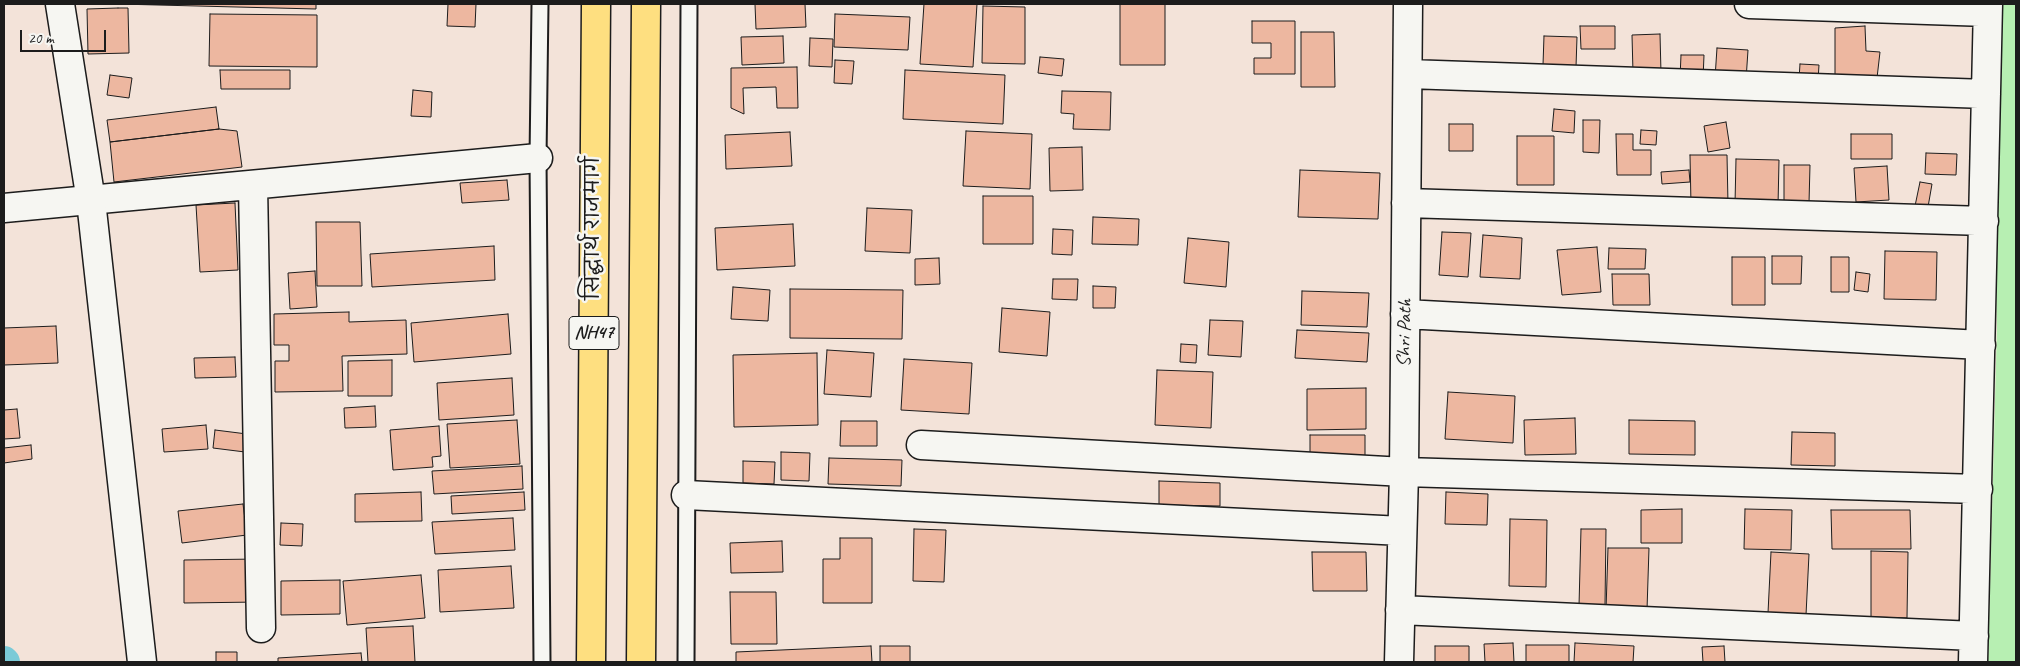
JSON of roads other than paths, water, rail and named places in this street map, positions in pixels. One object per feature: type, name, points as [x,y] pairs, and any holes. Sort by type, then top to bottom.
[{"type":"highway","name":"सिद्धार्थ राजमार्ग","points":[[591,662],[596,4]]},
{"type":"highway","name":"NH47","points":[[642,662],[646,4]]},
{"type":"street","points":[[60,4],[91,201],[142,662]]},
{"type":"street","name":"Shri Path","points":[[1399,662],[1404,472],[1408,4]]},
{"type":"street","points":[[1400,610],[1974,649],[1988,8],[1749,4]]},
{"type":"street","points":[[1408,74],[1986,94]]},
{"type":"street","points":[[4,208],[538,158]]},
{"type":"street","points":[[253,185],[261,628]]},
{"type":"street","points":[[1406,203],[1984,221]]},
{"type":"street","points":[[1406,314],[1981,344]]},
{"type":"street","points":[[921,445],[1404,472],[1978,489]]},
{"type":"street","points":[[686,495],[1402,531]]},
{"type":"lane","points":[[540,4],[538,158],[542,662]]},
{"type":"lane","points":[[686,662],[689,4]]}]
